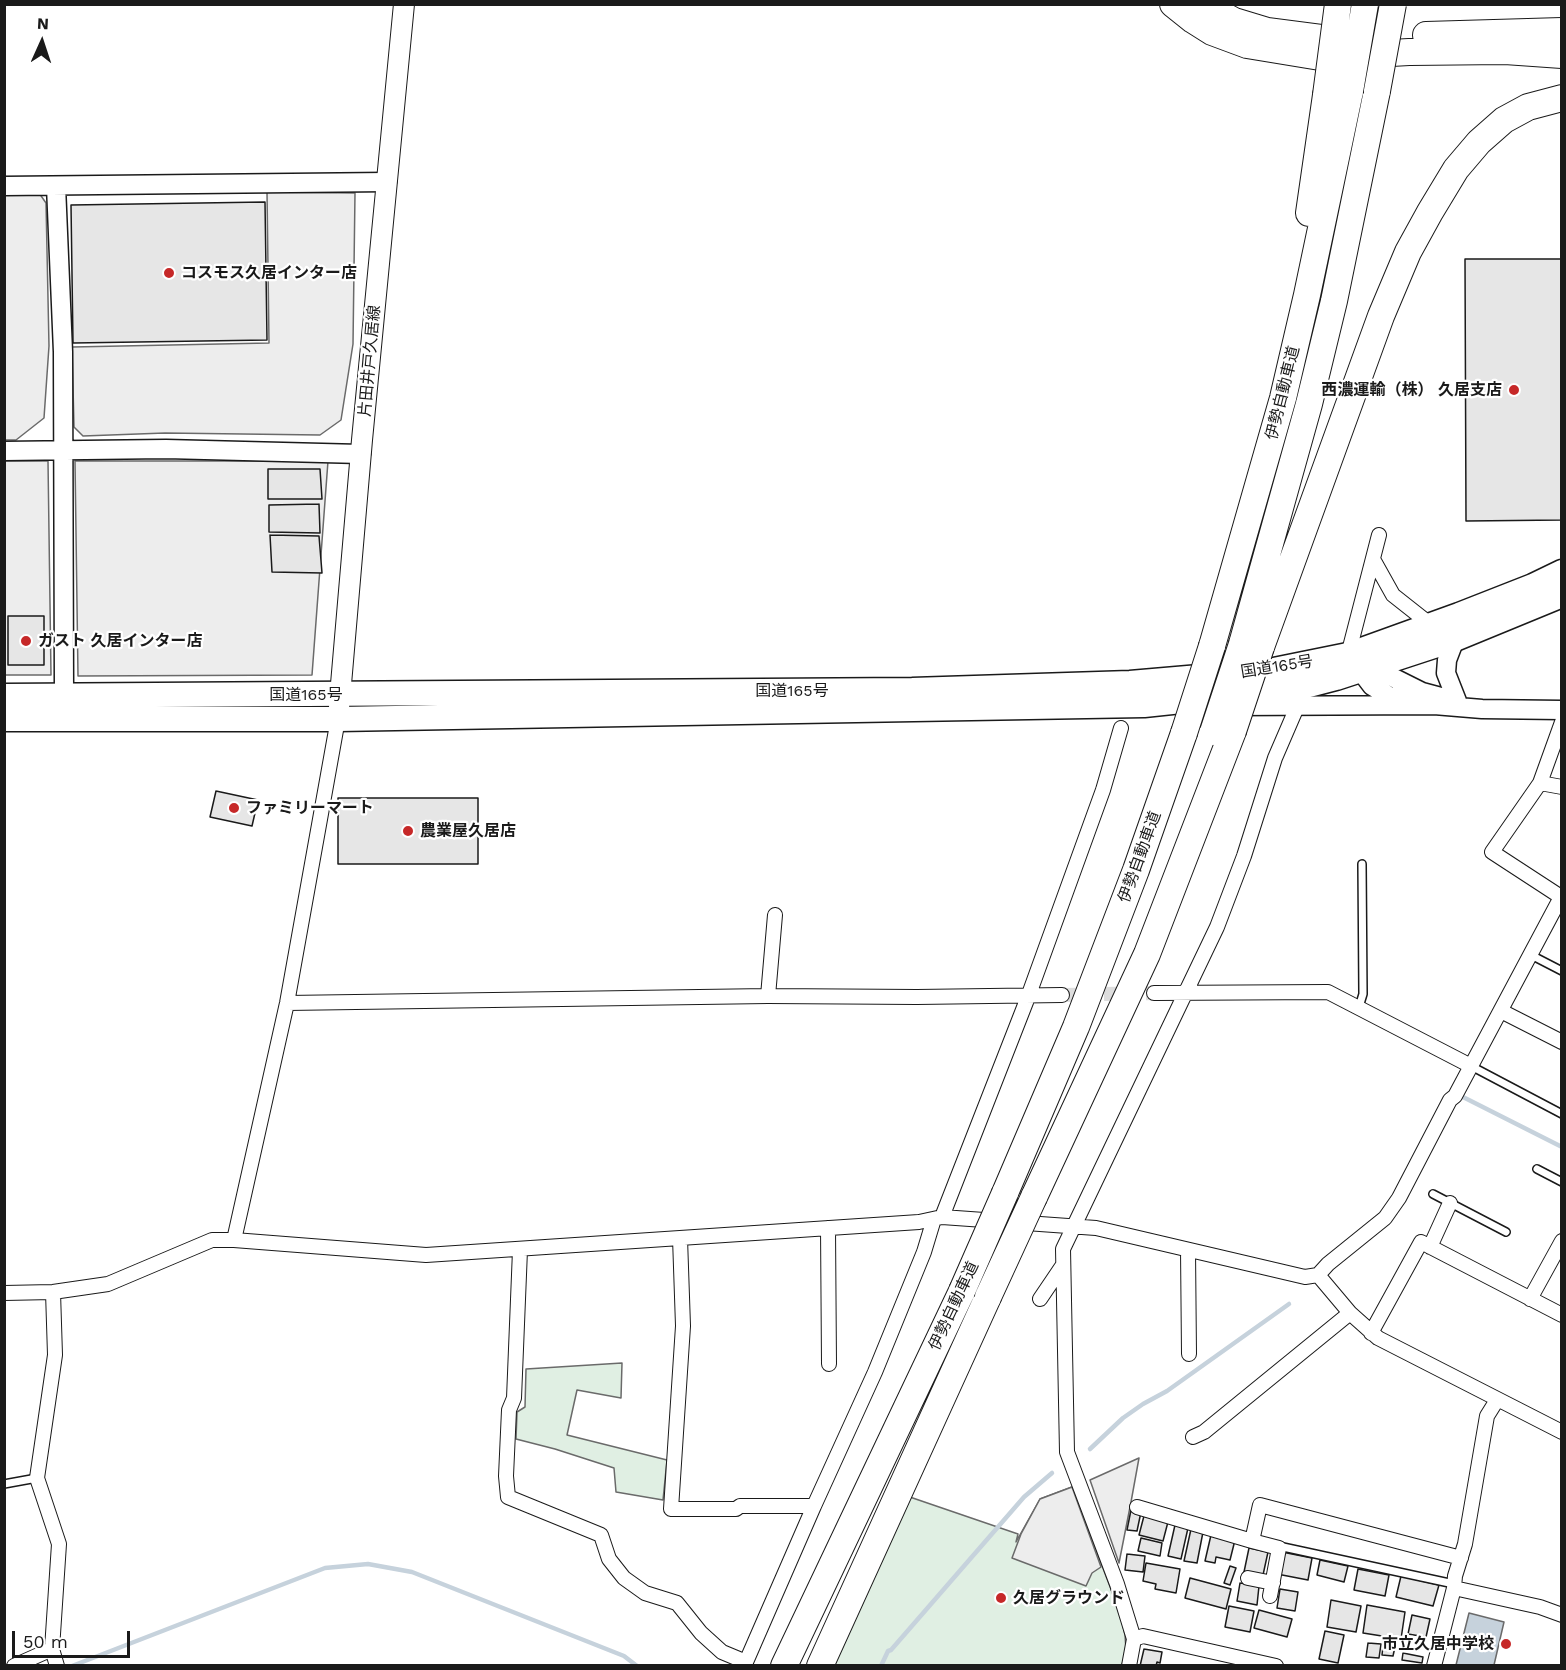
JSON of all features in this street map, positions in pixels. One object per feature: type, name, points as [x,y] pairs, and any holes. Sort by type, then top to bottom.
[{"type":"highway","points":[[1173,4],[1193,20],[1230,39],[1268,50],[1320,57],[1409,52],[1505,51],[1562,55]]},
{"type":"highway","points":[[1203,4],[1216,13],[1251,27],[1287,35],[1321,38],[1562,31]]},
{"type":"highway","points":[[1338,4],[1338,93]]},
{"type":"highway","name":"伊勢自動車道","points":[[784,1665],[962,1291],[1005,1193],[1076,1027],[1136,870],[1184,733],[1212,646],[1283,398],[1310,284],[1338,93],[1365,4]]},
{"type":"highway","name":"伊勢自動車道","points":[[820,1665],[1034,1197],[1101,1038],[1162,880],[1223,732],[1252,645],[1309,404],[1352,219],[1393,4]]},
{"type":"highway","points":[[1252,645],[1381,316],[1408,252],[1430,212],[1456,168],[1479,142],[1504,120],[1528,107],[1562,98]]},
{"type":"highway","name":"国道165号","points":[[4,696],[912,690],[1130,683],[1360,665],[1431,625],[1533,586],[1562,572]]},
{"type":"highway","name":"国道165号","points":[[4,719],[338,719],[1144,705],[1294,688],[1360,665],[1455,639],[1562,595]]},
{"type":"main road","name":"片田井戸久居線","points":[[338,719],[404,4]]},
{"type":"street","points":[[4,186],[387,182]]},
{"type":"street","points":[[56,186],[63,346],[64,695]]},
{"type":"street","points":[[4,451],[166,449],[361,454]]},
{"type":"street","points":[[1379,535],[1360,665],[1372,686],[1389,696],[1434,705]]},
{"type":"street","points":[[1374,561],[1393,595],[1431,625]]},
{"type":"street","points":[[1455,639],[1447,660],[1446,672],[1456,701]]},
{"type":"street","points":[[1360,665],[1422,692],[1456,701],[1562,710]]},
{"type":"street","points":[[1144,705],[1297,707],[1434,705],[1482,709],[1562,710]]},
{"type":"street","points":[[1129,1665],[1134,1639],[1117,1584],[1067,1452],[1063,1249],[1217,927],[1244,856],[1275,758],[1297,707]]},
{"type":"street","points":[[234,1240],[287,1003],[338,719]]},
{"type":"street","points":[[4,1293],[53,1292],[108,1284],[212,1240],[426,1256],[918,1222],[938,1218],[1096,1228],[1305,1277],[1318,1275],[1328,1264],[1385,1218],[1399,1198],[1561,897],[1492,852],[1540,783],[1562,722]]},
{"type":"street","points":[[520,1250],[514,1398],[509,1410],[506,1476],[508,1497],[601,1535],[609,1559],[624,1578],[645,1593],[677,1603],[701,1633],[722,1652],[746,1662],[875,1372],[1028,997],[1103,790],[1121,729]]},
{"type":"street","points":[[1540,783],[1562,787]]},
{"type":"street","points":[[768,996],[775,915]]},
{"type":"street","points":[[1154,993],[1328,992],[1471,1066]]},
{"type":"street","points":[[287,1003],[768,996],[1028,997],[1062,995]]},
{"type":"street","points":[[1501,1011],[1562,1042]]},
{"type":"street","points":[[1430,1247],[1450,1203]]},
{"type":"street","points":[[828,1228],[829,1364]]},
{"type":"street","points":[[680,1238],[683,1326],[671,1509],[814,1506]]},
{"type":"street","points":[[1530,1299],[1562,1241]]},
{"type":"street","points":[[1371,1333],[1421,1242],[1562,1315]]},
{"type":"street","points":[[1188,1250],[1188,1354]]},
{"type":"street","points":[[1040,1299],[1063,1265]]},
{"type":"street","points":[[1318,1275],[1350,1313],[1378,1338],[1562,1432]]},
{"type":"street","points":[[53,1292],[55,1355],[37,1478],[58,1544],[52,1648],[57,1665]]},
{"type":"street","points":[[1193,1437],[1204,1432],[1350,1313]]},
{"type":"street","points":[[1434,1665],[1461,1558],[1487,1416],[1497,1400]]},
{"type":"street","points":[[1252,1541],[1260,1505],[1461,1558]]},
{"type":"street","points":[[1137,1507],[1279,1548],[1271,1589],[1248,1578]]},
{"type":"street","points":[[1454,1586],[1540,1607],[1562,1615]]},
{"type":"street","points":[[1134,1639],[1143,1636],[1276,1665]]},
{"type":"street","points":[[14,1665],[52,1648]]},
{"type":"lane","points":[[1359,1007],[1363,994],[1362,864]]},
{"type":"lane","points":[[1531,955],[1562,971]]},
{"type":"lane","points":[[1471,1066],[1562,1114]]},
{"type":"lane","points":[[1537,1169],[1562,1182]]},
{"type":"lane","points":[[1433,1194],[1506,1232]]},
{"type":"lane","points":[[4,1484],[37,1478]]},
{"type":"lane","points":[[1279,1548],[1283,1547],[1454,1586]]},
{"type":"green space","points":[[622,1363],[621,1398],[577,1390],[567,1435],[667,1460],[663,1500],[616,1492],[614,1468],[516,1439],[517,1412],[525,1407],[526,1369]]},
{"type":"green space","points":[[1072,1487],[1120,1613],[1126,1650],[1122,1665],[825,1666],[904,1495],[1018,1534],[1016,1542],[1040,1499]]},
{"type":"shaded area","points":[[4,190],[37,190],[46,203],[49,346],[44,418],[16,440],[4,440]]},
{"type":"shaded area","points":[[267,192],[355,193],[353,344],[341,420],[320,435],[165,433],[83,436],[74,427],[72,347],[269,343]]},
{"type":"shaded area","points":[[5,461],[48,461],[51,675],[5,675]]},
{"type":"shaded area","points":[[75,461],[328,461],[312,675],[78,676]]},
{"type":"shaded area","points":[[1139,1458],[1131,1502],[1119,1563],[1090,1480]]},
{"type":"shaded area","points":[[1072,1487],[1101,1567],[1092,1573],[1086,1586],[1012,1558],[1021,1534],[1040,1499]]},
{"type":"shaded area","points":[[1469,1613],[1504,1622],[1494,1665],[1456,1665]]},
{"type":"building","name":"コスモス久居インター店","points":[[265,202],[267,340],[73,343],[71,205]]},
{"type":"building","name":"西濃運輸（株） 久居支店","points":[[1465,259],[1562,259],[1562,520],[1466,521]]},
{"type":"building","points":[[268,469],[320,469],[322,499],[268,499]]},
{"type":"building","points":[[319,504],[320,533],[269,532],[269,505]]},
{"type":"building","points":[[270,535],[319,536],[322,573],[272,572]]},
{"type":"building","name":"ガスト 久居インター店","points":[[8,616],[44,616],[44,665],[8,665]]},
{"type":"building","name":"ファミリーマート","points":[[216,791],[258,800],[252,826],[210,817]]},
{"type":"building","name":"農業屋久居店","points":[[338,798],[478,798],[478,864],[338,864]]},
{"type":"building","points":[[1131,1510],[1141,1512],[1137,1531],[1127,1530]]},
{"type":"building","points":[[1145,1512],[1169,1518],[1163,1541],[1139,1535]]},
{"type":"building","points":[[1175,1525],[1188,1528],[1181,1559],[1168,1556]]},
{"type":"building","points":[[1191,1529],[1203,1532],[1197,1563],[1184,1561]]},
{"type":"building","points":[[1211,1535],[1235,1540],[1230,1560],[1216,1557],[1215,1563],[1205,1561]]},
{"type":"building","points":[[1141,1538],[1162,1543],[1160,1556],[1138,1551]]},
{"type":"building","points":[[1249,1548],[1268,1552],[1263,1575],[1244,1572]]},
{"type":"building","points":[[1282,1552],[1312,1558],[1308,1580],[1277,1574]]},
{"type":"building","points":[[1127,1554],[1145,1556],[1143,1572],[1125,1570]]},
{"type":"building","points":[[1320,1560],[1348,1566],[1344,1582],[1317,1575]]},
{"type":"building","points":[[1146,1563],[1180,1569],[1176,1593],[1155,1589],[1156,1584],[1143,1581]]},
{"type":"building","points":[[1230,1566],[1236,1568],[1230,1585],[1224,1583]]},
{"type":"building","points":[[1358,1569],[1389,1575],[1385,1596],[1354,1590]]},
{"type":"building","points":[[1401,1576],[1439,1585],[1433,1606],[1396,1597]]},
{"type":"building","points":[[1190,1578],[1231,1589],[1226,1609],[1185,1598]]},
{"type":"building","points":[[1240,1583],[1259,1586],[1257,1605],[1237,1601]]},
{"type":"building","points":[[1280,1589],[1298,1592],[1295,1611],[1277,1608]]},
{"type":"building","points":[[1331,1600],[1361,1606],[1356,1632],[1327,1627]]},
{"type":"building","points":[[1367,1605],[1405,1612],[1401,1639],[1363,1633]]},
{"type":"building","points":[[1229,1606],[1254,1611],[1250,1632],[1225,1627]]},
{"type":"building","points":[[1259,1610],[1292,1619],[1287,1637],[1254,1628]]},
{"type":"building","points":[[1412,1615],[1430,1619],[1426,1637],[1408,1634]]},
{"type":"building","points":[[1325,1631],[1344,1635],[1338,1663],[1319,1659]]},
{"type":"building","points":[[1368,1643],[1381,1644],[1379,1658],[1366,1657]]},
{"type":"building","points":[[1383,1646],[1395,1647],[1393,1656],[1382,1655]]},
{"type":"building","points":[[1144,1649],[1162,1652],[1160,1663],[1157,1662],[1156,1666],[1140,1666]]},
{"type":"building","points":[[1403,1653],[1423,1657],[1422,1663],[1402,1660]]},
{"type":"waterway","points":[[1461,1096],[1562,1147]]},
{"type":"waterway","points":[[1090,1449],[1123,1418],[1167,1391],[1289,1304]]},
{"type":"waterway","points":[[881,1666],[888,1651],[1024,1497],[1052,1473]]},
{"type":"waterway","points":[[72,1666],[325,1568],[368,1564],[412,1572],[624,1656],[637,1666]]},
{"type":"tunnel","points":[[1062,995],[1154,993]]},
{"type":"place","name":"コスモス久居インター店","points":[[169,273]]},
{"type":"place","name":"西濃運輸（株） 久居支店","points":[[1514,390]]},
{"type":"place","name":"ガスト 久居インター店","points":[[26,641]]},
{"type":"place","name":"ファミリーマート","points":[[234,808]]},
{"type":"place","name":"農業屋久居店","points":[[408,831]]},
{"type":"place","name":"久居グラウンド","points":[[1001,1598]]},
{"type":"place","name":"市立久居中学校","points":[[1506,1644]]}]
